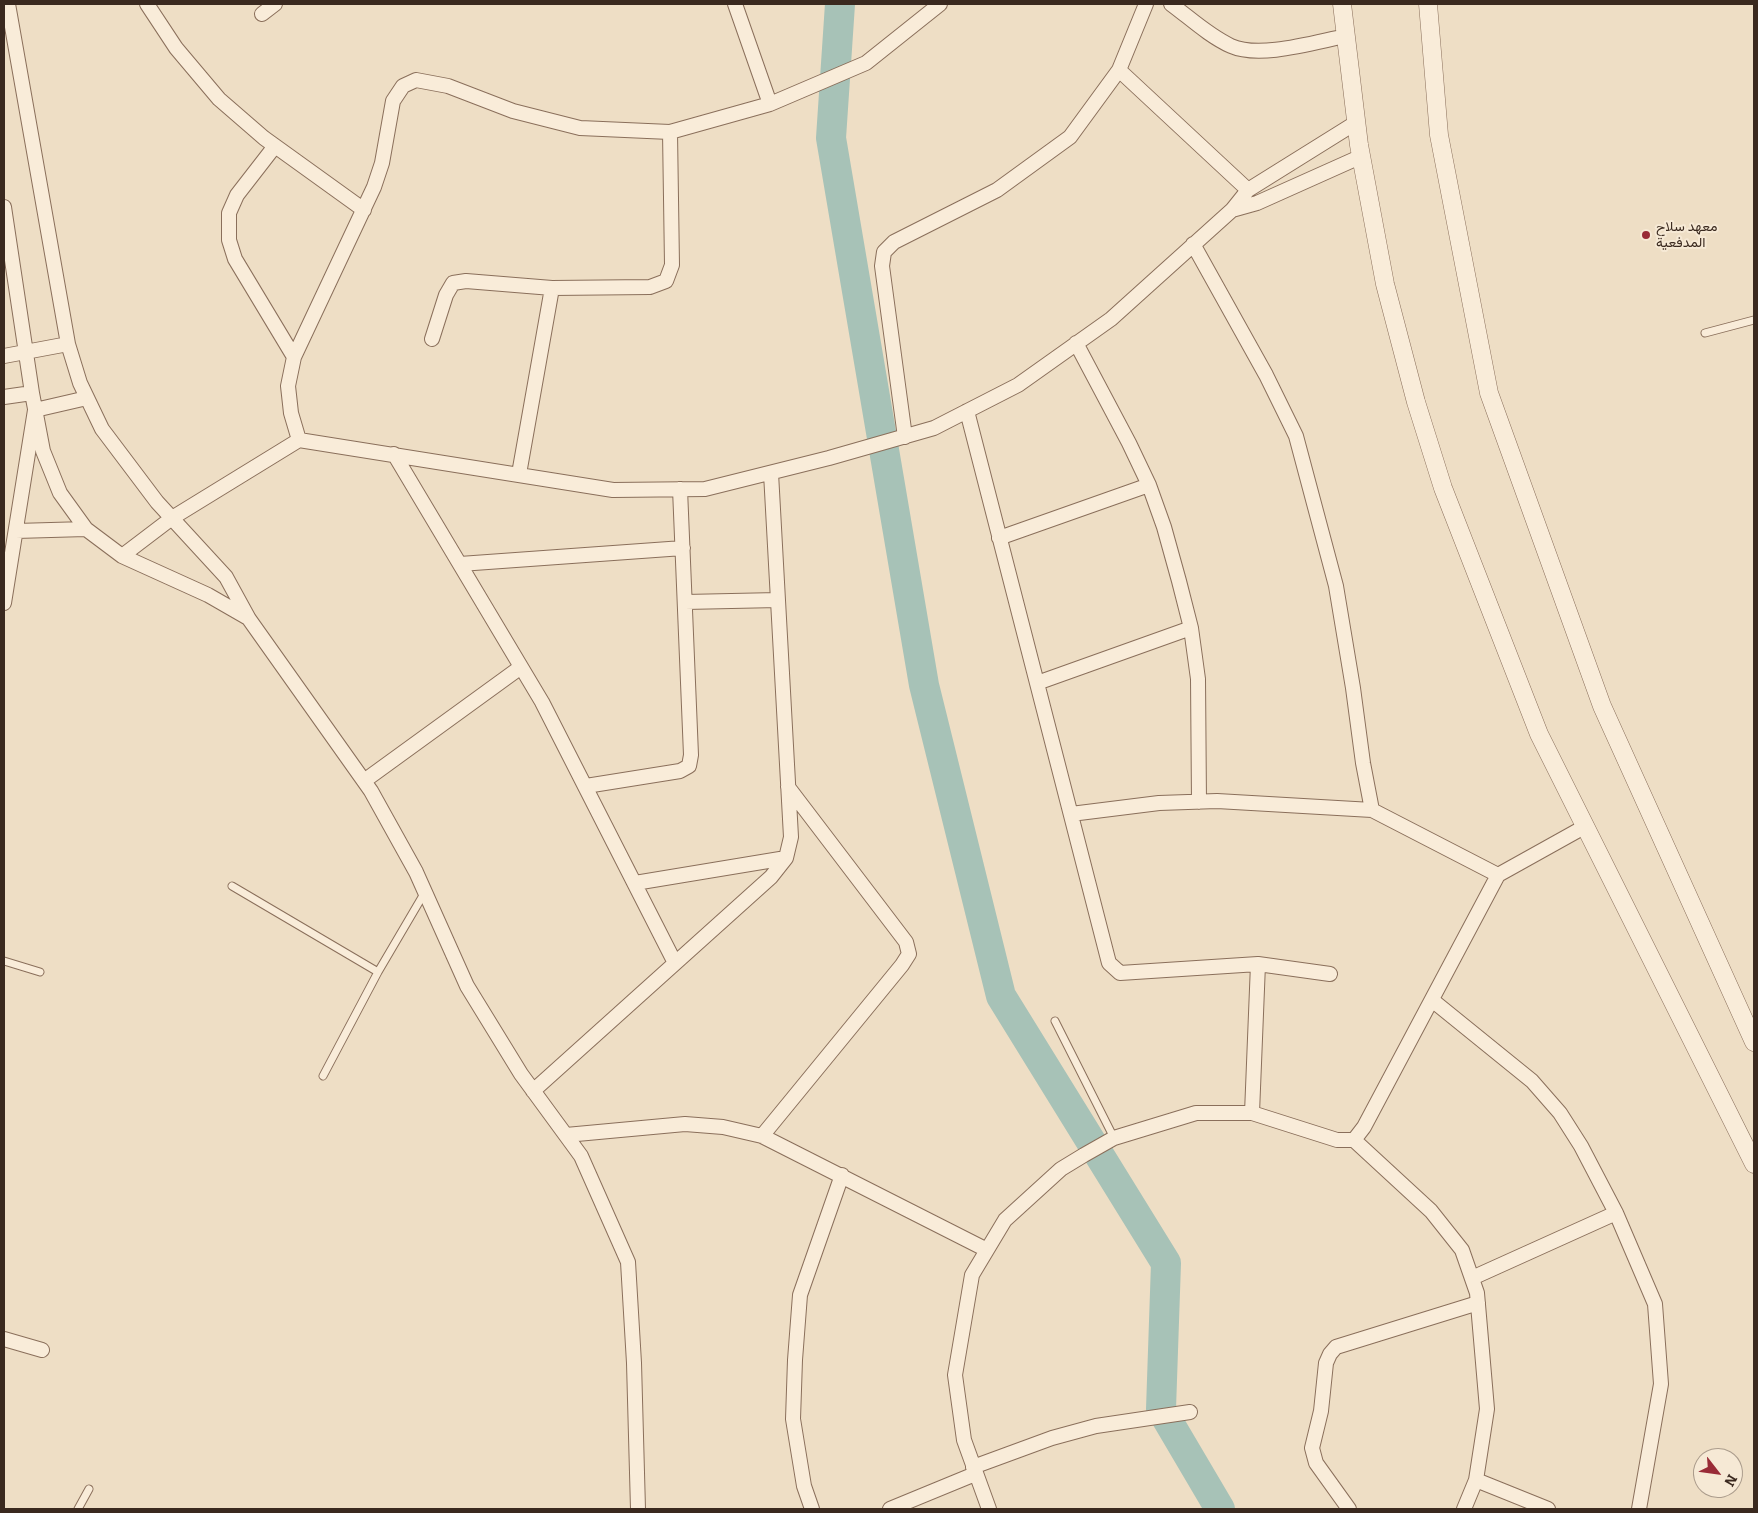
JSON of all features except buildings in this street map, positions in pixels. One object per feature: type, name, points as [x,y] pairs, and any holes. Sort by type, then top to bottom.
[{"type":"street","points":[[8,4],[68,344],[80,383],[102,428],[157,502],[226,577],[249,618],[371,791],[416,872],[467,986],[521,1074],[581,1156],[628,1262],[634,1363],[638,1509]]},
{"type":"street","points":[[146,4],[176,48],[219,99],[275,146],[364,210]]},
{"type":"street","points":[[262,14],[275,4]]},
{"type":"street","points":[[735,4],[770,104]]},
{"type":"street","points":[[299,440],[291,413],[288,386],[294,357],[374,187],[382,163],[393,101],[403,86],[416,80],[448,86],[513,111],[580,128],[670,132],[770,104],[866,64],[940,4]]},
{"type":"street","points":[[905,436],[882,266],[884,252],[894,242],[997,190],[1070,137],[1119,70],[1146,4]]},
{"type":"street","points":[[1170,4],[1212,35],[1232,47],[1255,52],[1346,36]]},
{"type":"street","points":[[1342,4],[1362,156],[1385,284],[1416,402],[1443,488],[1539,734],[1754,1164]]},
{"type":"street","points":[[1428,4],[1440,136],[1489,393],[1602,706],[1754,1042]]},
{"type":"street","points":[[1119,70],[1248,190]]},
{"type":"street","points":[[122,556],[172,518],[299,440],[614,490],[705,489],[829,458],[934,428],[1018,385],[1111,319],[1232,210],[1248,190],[1357,122]]},
{"type":"street","points":[[432,338],[446,296],[453,283],[466,281],[552,288],[650,287],[666,281],[672,265],[670,132]]},
{"type":"street","points":[[275,146],[237,195],[229,213],[229,240],[235,259],[294,357]]},
{"type":"street","points":[[1232,210],[1257,203],[1362,156]]},
{"type":"street","points":[[4,207],[32,393],[43,451],[60,493],[86,529],[122,556],[208,595],[249,618]]},
{"type":"street","points":[[1193,244],[1266,375],[1296,436],[1336,586],[1372,810]]},
{"type":"street","points":[[519,474],[552,288]]},
{"type":"street","points":[[4,356],[68,344]]},
{"type":"street","points":[[1076,344],[1129,443],[1164,527],[1191,628],[1198,679],[1199,802]]},
{"type":"street","points":[[4,397],[32,393]]},
{"type":"street","points":[[35,410],[88,398]]},
{"type":"street","points":[[4,603],[8,548],[16,531],[35,410]]},
{"type":"street","points":[[967,411],[1109,963],[1120,973],[1258,964],[1330,974]]},
{"type":"street","points":[[394,454],[542,702],[675,963]]},
{"type":"street","points":[[533,1091],[771,876],[786,858],[791,838],[771,473]]},
{"type":"street","points":[[999,538],[1148,485]]},
{"type":"street","points":[[586,786],[680,771],[689,766],[691,755],[680,489]]},
{"type":"street","points":[[16,531],[86,529]]},
{"type":"street","points":[[460,564],[682,548]]},
{"type":"street","points":[[685,602],[778,600]]},
{"type":"street","points":[[1037,683],[1191,628]]},
{"type":"street","points":[[364,780],[521,667]]},
{"type":"street","points":[[762,1136],[909,954],[906,942],[788,787]]},
{"type":"street","points":[[1071,814],[1159,803],[1217,801],[1372,810],[1498,875]]},
{"type":"street","points":[[1354,1140],[1364,1127],[1498,875],[1586,826]]},
{"type":"street","points":[[635,883],[786,858]]},
{"type":"street","points":[[1252,1113],[1258,964]]},
{"type":"street","points":[[1432,1000],[1532,1081],[1560,1113],[1581,1146],[1616,1214],[1655,1304],[1660,1384],[1655,1425],[1639,1509]]},
{"type":"street","points":[[988,1509],[964,1440],[955,1375],[972,1275],[1006,1220],[1061,1169],[1114,1138],[1196,1113],[1252,1113],[1337,1140],[1354,1140],[1430,1210],[1462,1250],[1477,1292],[1487,1409],[1476,1480],[1464,1509]]},
{"type":"street","points":[[566,1135],[684,1124],[723,1127],[762,1136],[987,1250]]},
{"type":"street","points":[[812,1509],[804,1486],[793,1419],[800,1295],[842,1175]]},
{"type":"street","points":[[1472,1278],[1616,1214]]},
{"type":"street","points":[[1349,1509],[1316,1463],[1312,1448],[1321,1411],[1326,1363],[1330,1354],[1336,1347],[1478,1302]]},
{"type":"street","points":[[4,1339],[42,1350]]},
{"type":"street","points":[[890,1509],[1052,1438],[1096,1426],[1190,1412]]},
{"type":"street","points":[[1476,1480],[1548,1509]]},
{"type":"lane","points":[[1705,333],[1754,320]]},
{"type":"lane","points":[[232,886],[378,972]]},
{"type":"lane","points":[[322,1076],[378,972],[425,892]]},
{"type":"lane","points":[[4,961],[40,972]]},
{"type":"lane","points":[[1055,1021],[1114,1138]]},
{"type":"lane","points":[[78,1509],[88,1489]]},
{"type":"waterway","points":[[840,4],[831,138],[924,685],[1001,996],[1166,1263],[1161,1409],[1220,1509]]},
{"type":"place","name":"معهد سلاح المدفعية","points":[[1646,235]]}]
